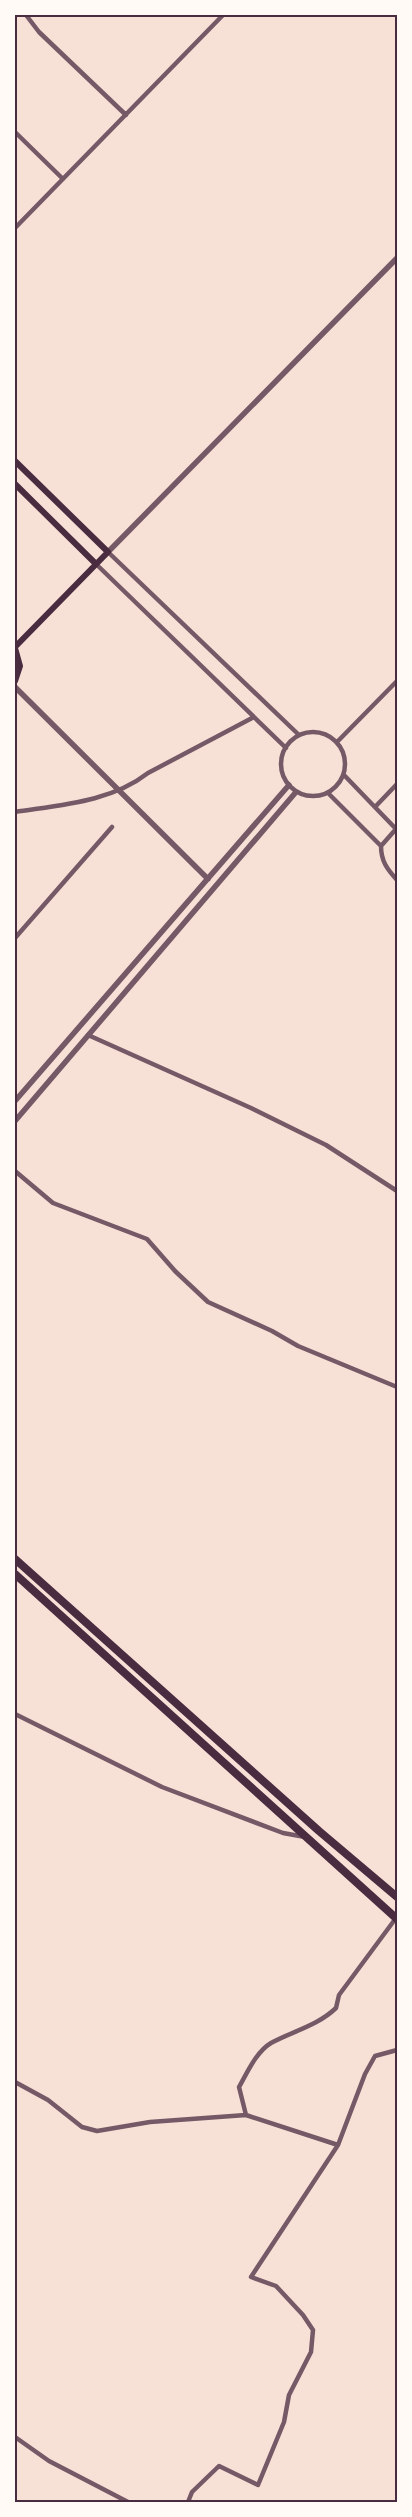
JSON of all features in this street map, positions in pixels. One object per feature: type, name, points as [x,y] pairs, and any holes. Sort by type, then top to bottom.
[{"type":"highway","points":[[15,1559],[312,1824],[397,1897]]},
{"type":"highway","points":[[15,1574],[397,1918]]},
{"type":"main road","points":[[15,461],[108,552],[15,648],[20,666],[15,681]]},
{"type":"main road","points":[[15,484],[96,564]]},
{"type":"street","points":[[26,15],[38,32],[126,115]]},
{"type":"street","points":[[15,228],[223,15]]},
{"type":"street","points":[[15,132],[63,179]]},
{"type":"street","points":[[299,735],[108,552],[397,258]]},
{"type":"street","points":[[96,564],[286,748]]},
{"type":"street","points":[[337,742],[397,681]]},
{"type":"street","points":[[15,687],[208,879]]},
{"type":"street","points":[[15,812],[119,791],[254,717]]},
{"type":"street","points":[[317,732],[326,734],[337,742],[346,759],[344,775],[340,782],[328,793],[312,797],[296,792],[288,785],[281,767],[286,748],[299,735],[317,732]]},
{"type":"street","points":[[344,775],[397,830],[381,846],[381,856],[386,867],[397,880]]},
{"type":"street","points":[[375,807],[397,784]]},
{"type":"street","points":[[15,1101],[288,785]]},
{"type":"street","points":[[15,1121],[296,792]]},
{"type":"street","points":[[328,793],[381,846]]},
{"type":"street","points":[[15,938],[112,827]]},
{"type":"street","points":[[88,1035],[251,1108],[326,1145],[397,1191]]},
{"type":"street","points":[[15,1171],[53,1203],[148,1239],[175,1271],[208,1302],[272,1331],[298,1346],[397,1387]]},
{"type":"street","points":[[15,1714],[162,1787],[283,1833],[309,1838]]},
{"type":"street","points":[[246,2115],[239,2087],[252,2063],[269,2044],[316,2024],[336,2008],[339,1995],[397,1918]]},
{"type":"street","points":[[188,2502],[192,2492],[219,2466],[258,2485],[284,2422],[289,2395],[311,2352],[313,2330],[303,2314],[276,2286],[251,2277],[338,2145],[365,2074],[375,2056],[397,2050]]},
{"type":"street","points":[[15,2082],[48,2100],[82,2127],[97,2131],[150,2122],[246,2115],[338,2145]]},
{"type":"street","points":[[15,2437],[49,2460],[128,2502]]}]
